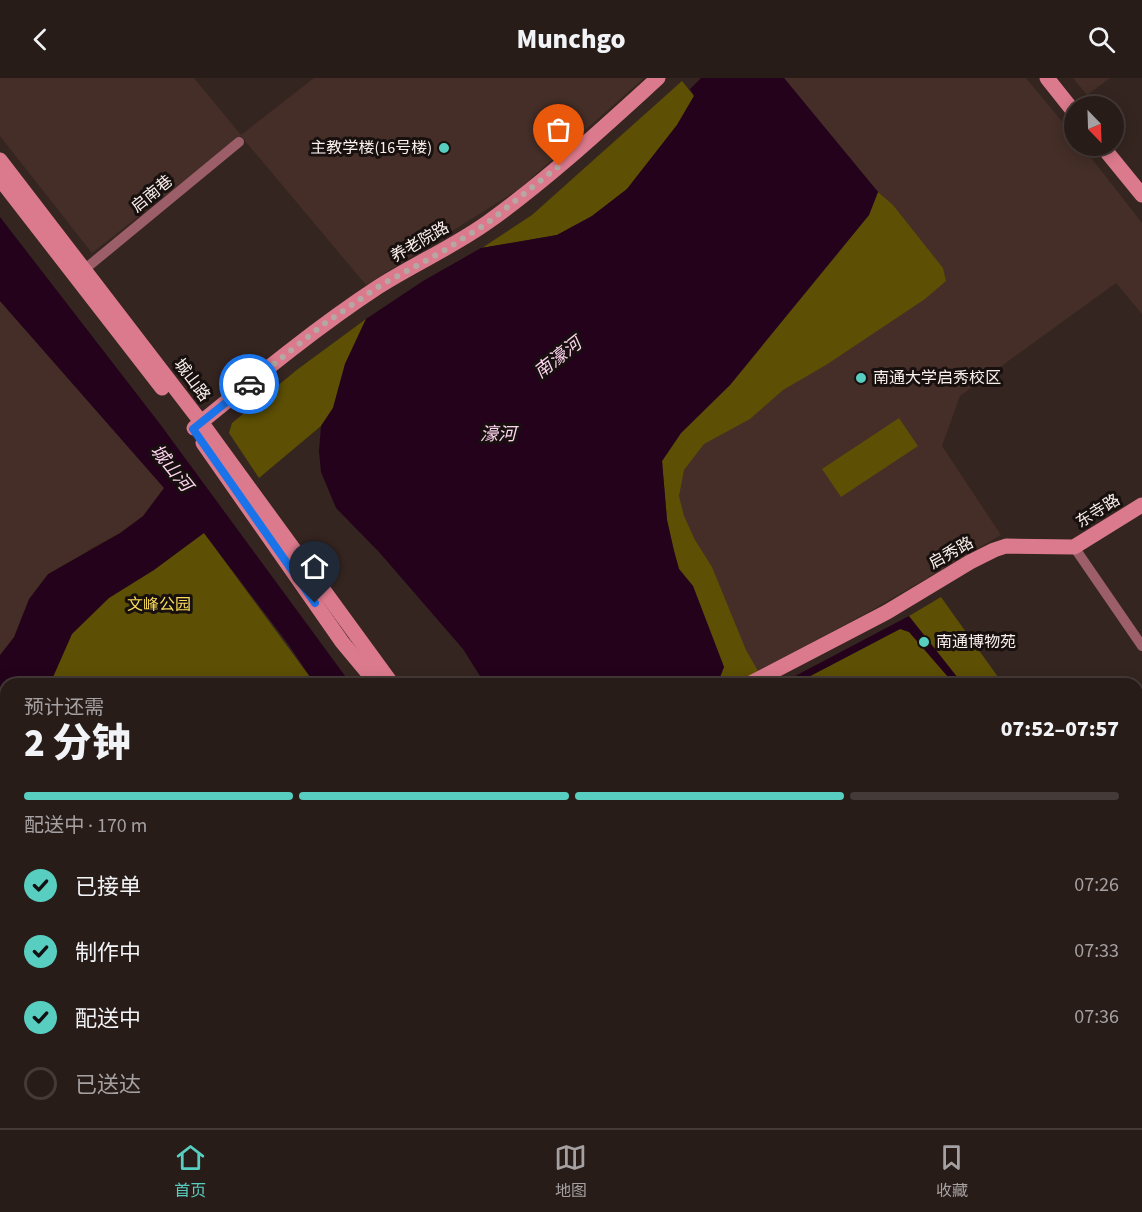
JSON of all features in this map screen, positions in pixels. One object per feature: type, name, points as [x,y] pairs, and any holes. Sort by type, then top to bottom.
[{"type":"main road","name":"养老院路","points":[[197,425],[324,324],[381,285],[440,253],[486,224],[522,197],[658,78]]},
{"type":"main road","points":[[1047,78],[1064,99]]},
{"type":"main road","points":[[1110,156],[1142,195]]},
{"type":"main road","name":"城山路","points":[[0,160],[85,269],[197,425],[387,678]]},
{"type":"main road","name":"城山路","points":[[0,179],[197,425],[342,642],[372,678]]},
{"type":"main road","name":"东寺路","points":[[1074,547],[1142,505]]},
{"type":"main road","name":"启秀路","points":[[760,678],[887,612],[994,550],[1006,546],[1074,547]]},
{"type":"street","name":"启南巷","points":[[85,269],[239,142]]},
{"type":"street","points":[[1074,547],[1142,646]]},
{"type":"shaded area","points":[[0,78],[194,78],[241,135],[314,78],[644,78],[519,189],[366,285],[241,136],[92,253],[0,136]]},
{"type":"shaded area","name":"南通大学启秀校区","points":[[784,78],[1026,78],[1064,124],[1064,156],[1090,156],[1142,223],[1142,314],[1116,283],[960,396],[942,446],[1001,535],[865,614],[745,678],[724,678],[674,551],[681,433],[878,192]]},
{"type":"shaded area","points":[[1073,78],[1110,78],[1087,95]]},
{"type":"shaded area","points":[[0,301],[165,488],[143,516],[120,533],[90,549],[29,599],[14,637],[0,655]]},
{"type":"green space","points":[[682,81],[694,96],[677,125],[627,189],[592,216],[557,235],[482,248],[532,215]]},
{"type":"green space","points":[[878,192],[893,205],[943,268],[946,281],[925,299],[826,365],[783,390],[750,419],[704,444],[684,470],[679,496],[684,516],[695,540],[712,567],[746,650],[758,671],[745,678],[721,678],[724,667],[693,586],[679,569],[674,551],[667,520],[662,461],[681,433],[730,385],[869,215]]},
{"type":"green space","points":[[366,319],[345,364],[333,408],[321,426],[259,478],[229,433],[232,423],[298,369]]},
{"type":"green space","points":[[899,418],[918,446],[841,497],[822,469]]},
{"type":"green space","name":"文峰公园","points":[[165,488],[204,533],[311,678],[0,678],[0,655],[14,637],[29,599],[48,574],[120,533],[143,516]]},
{"type":"green space","name":"南通博物苑","points":[[941,597],[999,678],[806,678],[900,629],[909,616]]},
{"type":"water","name":"濠河","points":[[701,78],[784,78],[878,192],[869,215],[730,385],[681,433],[662,461],[667,520],[674,551],[679,569],[693,586],[724,667],[721,678],[481,678],[463,649],[379,552],[336,508],[321,472],[319,451],[321,426],[333,408],[345,364],[366,319],[423,281],[481,248],[557,235],[592,216],[627,189],[677,125],[694,96],[690,89]]},
{"type":"water","name":"城山河","points":[[0,217],[160,424],[347,678],[311,678],[204,533],[154,570],[109,598],[72,634],[53,678],[0,678],[0,655],[14,637],[29,599],[48,574],[120,533],[143,516],[164,488],[0,301]]},
{"type":"water","points":[[909,616],[958,678],[948,678],[909,632],[900,629],[806,678],[791,678]]},
{"type":"way so far","points":[[249,384],[324,324],[381,285],[440,253],[486,224],[559,166]]},
{"type":"place","name":"主教学楼(16号楼)","points":[[444,148]]},
{"type":"place","name":"南通大学启秀校区","points":[[861,378]]},
{"type":"place","name":"南通博物苑","points":[[924,642]]},
{"type":"route","points":[[249,384],[193,429],[315,603]]},
{"type":"water label","name":"南濠河","points":[[558,358]]}]
